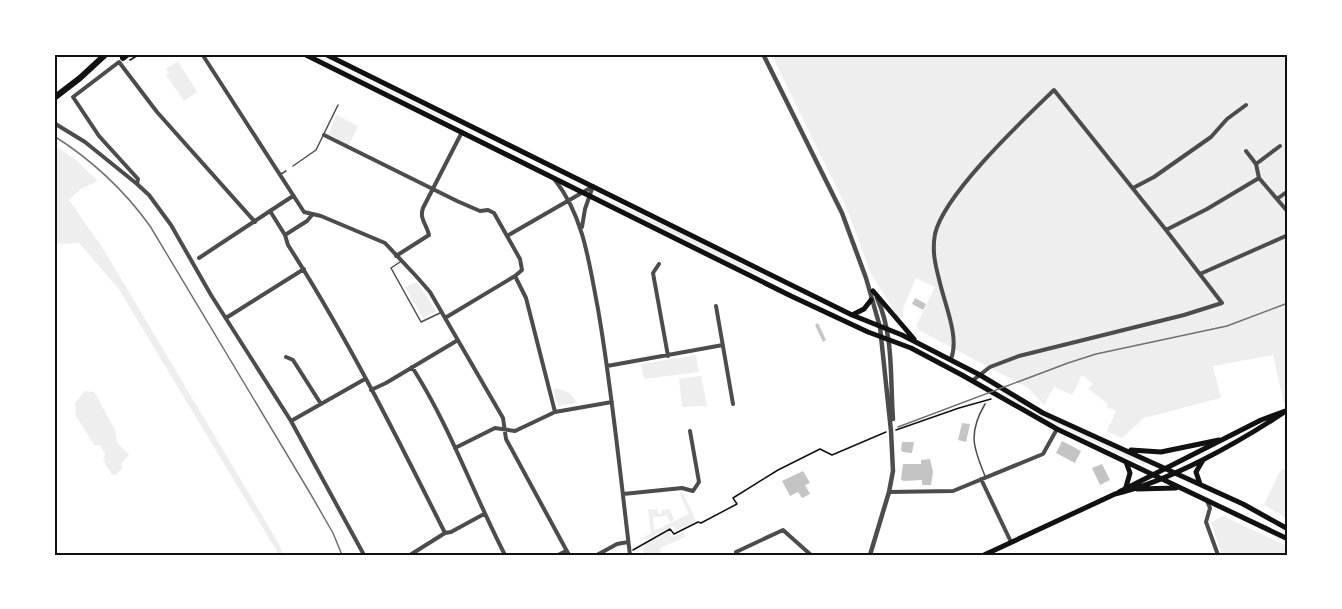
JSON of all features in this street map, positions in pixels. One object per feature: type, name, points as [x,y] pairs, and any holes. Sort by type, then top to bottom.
[{"type":"highway","points":[[54,98],[106,54]]},
{"type":"main road","points":[[304,54],[791,296],[911,348],[1057,429],[1288,538]]},
{"type":"main road","points":[[325,54],[852,315],[917,342],[980,375],[1043,413],[1243,504],[1288,530]]},
{"type":"main road","points":[[791,296],[796,287]]},
{"type":"main road","points":[[873,291],[917,342]]},
{"type":"main road","points":[[852,315],[864,309],[871,300]]},
{"type":"main road","points":[[984,555],[1115,494],[1261,420],[1285,411]]},
{"type":"main road","points":[[1115,494],[1132,490],[1206,458],[1285,411]]},
{"type":"main road","points":[[1113,444],[1135,451],[1158,452],[1226,439]]},
{"type":"main road","points":[[1201,485],[1196,475],[1200,463],[1206,458]]},
{"type":"main road","points":[[1125,461],[1130,473],[1126,487]]},
{"type":"main road","points":[[1132,490],[1178,488]]},
{"type":"street","points":[[202,54],[304,212],[321,216],[385,243],[430,292],[503,418],[506,439],[567,553],[558,555]]},
{"type":"street","points":[[764,54],[836,199],[866,278],[883,311],[887,329],[885,338],[893,420],[892,471],[889,492],[870,555]]},
{"type":"street","points":[[137,184],[138,179],[99,136],[73,97],[120,63],[157,112],[255,222]]},
{"type":"street","points":[[951,359],[955,344],[934,257],[935,233],[939,222],[986,159],[1054,90],[1222,303],[1184,315],[1019,356],[990,367],[972,381]]},
{"type":"street","points":[[1133,188],[1154,177],[1211,137],[1227,118],[1246,105]]},
{"type":"street","points":[[54,123],[85,142],[137,184],[149,195],[171,225],[291,421],[364,555]]},
{"type":"street","points":[[396,256],[428,237],[429,232],[421,214],[462,132]]},
{"type":"street","points":[[324,135],[480,211],[488,210],[494,213],[520,259],[522,270],[445,318]]},
{"type":"street","points":[[1256,164],[1280,146]]},
{"type":"street","points":[[1246,151],[1256,164],[1259,178],[1288,212]]},
{"type":"street","points":[[552,176],[569,200],[582,230],[607,366],[629,553]]},
{"type":"street","points":[[1166,230],[1259,178]]},
{"type":"street","points":[[507,236],[593,186]]},
{"type":"street","points":[[582,230],[584,214],[593,186]]},
{"type":"street","points":[[1277,199],[1288,191]]},
{"type":"street","points":[[199,258],[293,196]]},
{"type":"street","points":[[270,211],[372,390],[445,534]]},
{"type":"street","points":[[285,236],[312,215]]},
{"type":"street","points":[[1200,274],[1288,235]]},
{"type":"street","points":[[658,264],[653,273],[668,356]]},
{"type":"street","points":[[226,318],[304,269]]},
{"type":"street","points":[[515,276],[526,298],[555,412]]},
{"type":"street","points":[[866,278],[871,300],[885,338]]},
{"type":"street","points":[[716,306],[733,404]]},
{"type":"street","points":[[372,390],[458,340]]},
{"type":"street","points":[[607,366],[723,345]]},
{"type":"street","points":[[286,357],[293,360],[321,404]]},
{"type":"street","points":[[412,367],[431,398],[505,555]]},
{"type":"street","points":[[291,421],[365,379]]},
{"type":"street","points":[[455,448],[495,428],[515,431],[555,412],[612,402]]},
{"type":"street","points":[[889,492],[947,492],[1043,454],[1057,429]]},
{"type":"street","points":[[623,494],[682,488],[693,490],[699,482],[690,431]]},
{"type":"street","points":[[983,478],[1011,542]]},
{"type":"street","points":[[1207,500],[1210,508],[1206,522],[1218,555]]},
{"type":"street","points":[[410,555],[484,514]]},
{"type":"street","points":[[736,552],[783,530],[811,555]]},
{"type":"street","points":[[597,555],[617,544],[628,542]]},
{"type":"lane","points":[[293,166],[314,153],[338,105]]},
{"type":"lane","points":[[280,174],[286,171]]},
{"type":"lane","points":[[401,262],[391,268],[421,322],[441,312]]},
{"type":"lane","points":[[983,478],[973,441],[978,416],[985,404]]},
{"type":"path","points":[[629,553],[669,530],[672,530],[674,534],[736,504],[733,498],[761,480],[820,449],[832,455],[879,434],[992,399]]},
{"type":"shaded area","points":[[311,54],[314,54],[452,121],[451,123]]},
{"type":"shaded area","points":[[771,54],[1288,54],[1288,402],[1284,404],[1273,355],[1213,366],[1221,398],[1144,418],[1122,438],[1107,431],[1116,411],[1107,407],[1108,404],[1088,389],[1093,384],[1082,375],[1072,395],[1054,387],[1044,405],[1028,388],[920,331],[916,326],[935,287],[916,278],[903,309],[903,316],[899,319],[870,272],[847,209]]},
{"type":"shaded area","points":[[178,61],[197,92],[184,101],[166,75],[169,73],[166,69]]},
{"type":"shaded area","points":[[336,115],[358,126],[349,145],[329,134]]},
{"type":"shaded area","points":[[54,145],[75,159],[98,181],[81,189],[69,200],[104,250],[279,544],[283,555],[279,555],[118,288],[79,243],[54,242]]},
{"type":"shaded area","points":[[595,194],[675,230],[781,284],[737,266]]},
{"type":"shaded area","points":[[417,282],[436,311],[423,318],[405,287]]},
{"type":"shaded area","points":[[696,355],[699,372],[644,379],[641,364]]},
{"type":"shaded area","points":[[701,376],[707,406],[682,407],[679,379]]},
{"type":"shaded area","points":[[553,389],[567,392],[577,403],[558,406]]},
{"type":"shaded area","points":[[85,391],[94,392],[115,430],[117,442],[129,455],[121,464],[122,469],[115,475],[112,475],[103,460],[105,454],[100,445],[94,445],[76,416],[75,403]]},
{"type":"shaded area","points":[[1001,391],[1066,427],[1147,463],[1144,465],[1057,425],[1000,393]]},
{"type":"shaded area","points":[[1288,467],[1288,519],[1264,505],[1280,471]]},
{"type":"shaded area","points":[[679,492],[683,493],[696,521],[676,531],[673,526],[647,539],[643,538],[653,532],[651,532],[648,509],[656,510],[657,508],[658,514],[661,514],[662,510],[670,509],[674,520],[670,522],[667,516],[653,517],[654,531],[689,514]]},
{"type":"shaded area","points":[[1223,516],[1287,546],[1288,555],[1222,555],[1211,522]]},
{"type":"shaded area","points":[[669,531],[672,537],[683,532],[686,537],[660,548],[661,552],[655,555],[645,555],[642,548],[645,547],[644,544]]},
{"type":"building","points":[[915,298],[926,304],[923,310],[912,304]]},
{"type":"building","points":[[818,323],[826,340],[823,342],[815,325]]},
{"type":"building","points":[[962,423],[970,424],[966,442],[958,440]]},
{"type":"building","points":[[1062,441],[1081,451],[1075,463],[1056,453]]},
{"type":"building","points":[[902,442],[914,442],[912,453],[901,450]]},
{"type":"building","points":[[930,459],[933,472],[931,485],[922,485],[922,480],[903,481],[901,479],[903,464],[921,464],[921,460]]},
{"type":"building","points":[[1102,464],[1110,480],[1100,485],[1092,468]]},
{"type":"building","points":[[803,471],[810,483],[805,485],[810,494],[802,498],[798,492],[790,496],[782,481]]},
{"type":"tram line","points":[[898,427],[1096,354],[1227,326],[1288,303]]},
{"type":"railway","points":[[54,136],[106,176],[150,226],[310,493],[333,533],[342,555]]}]
